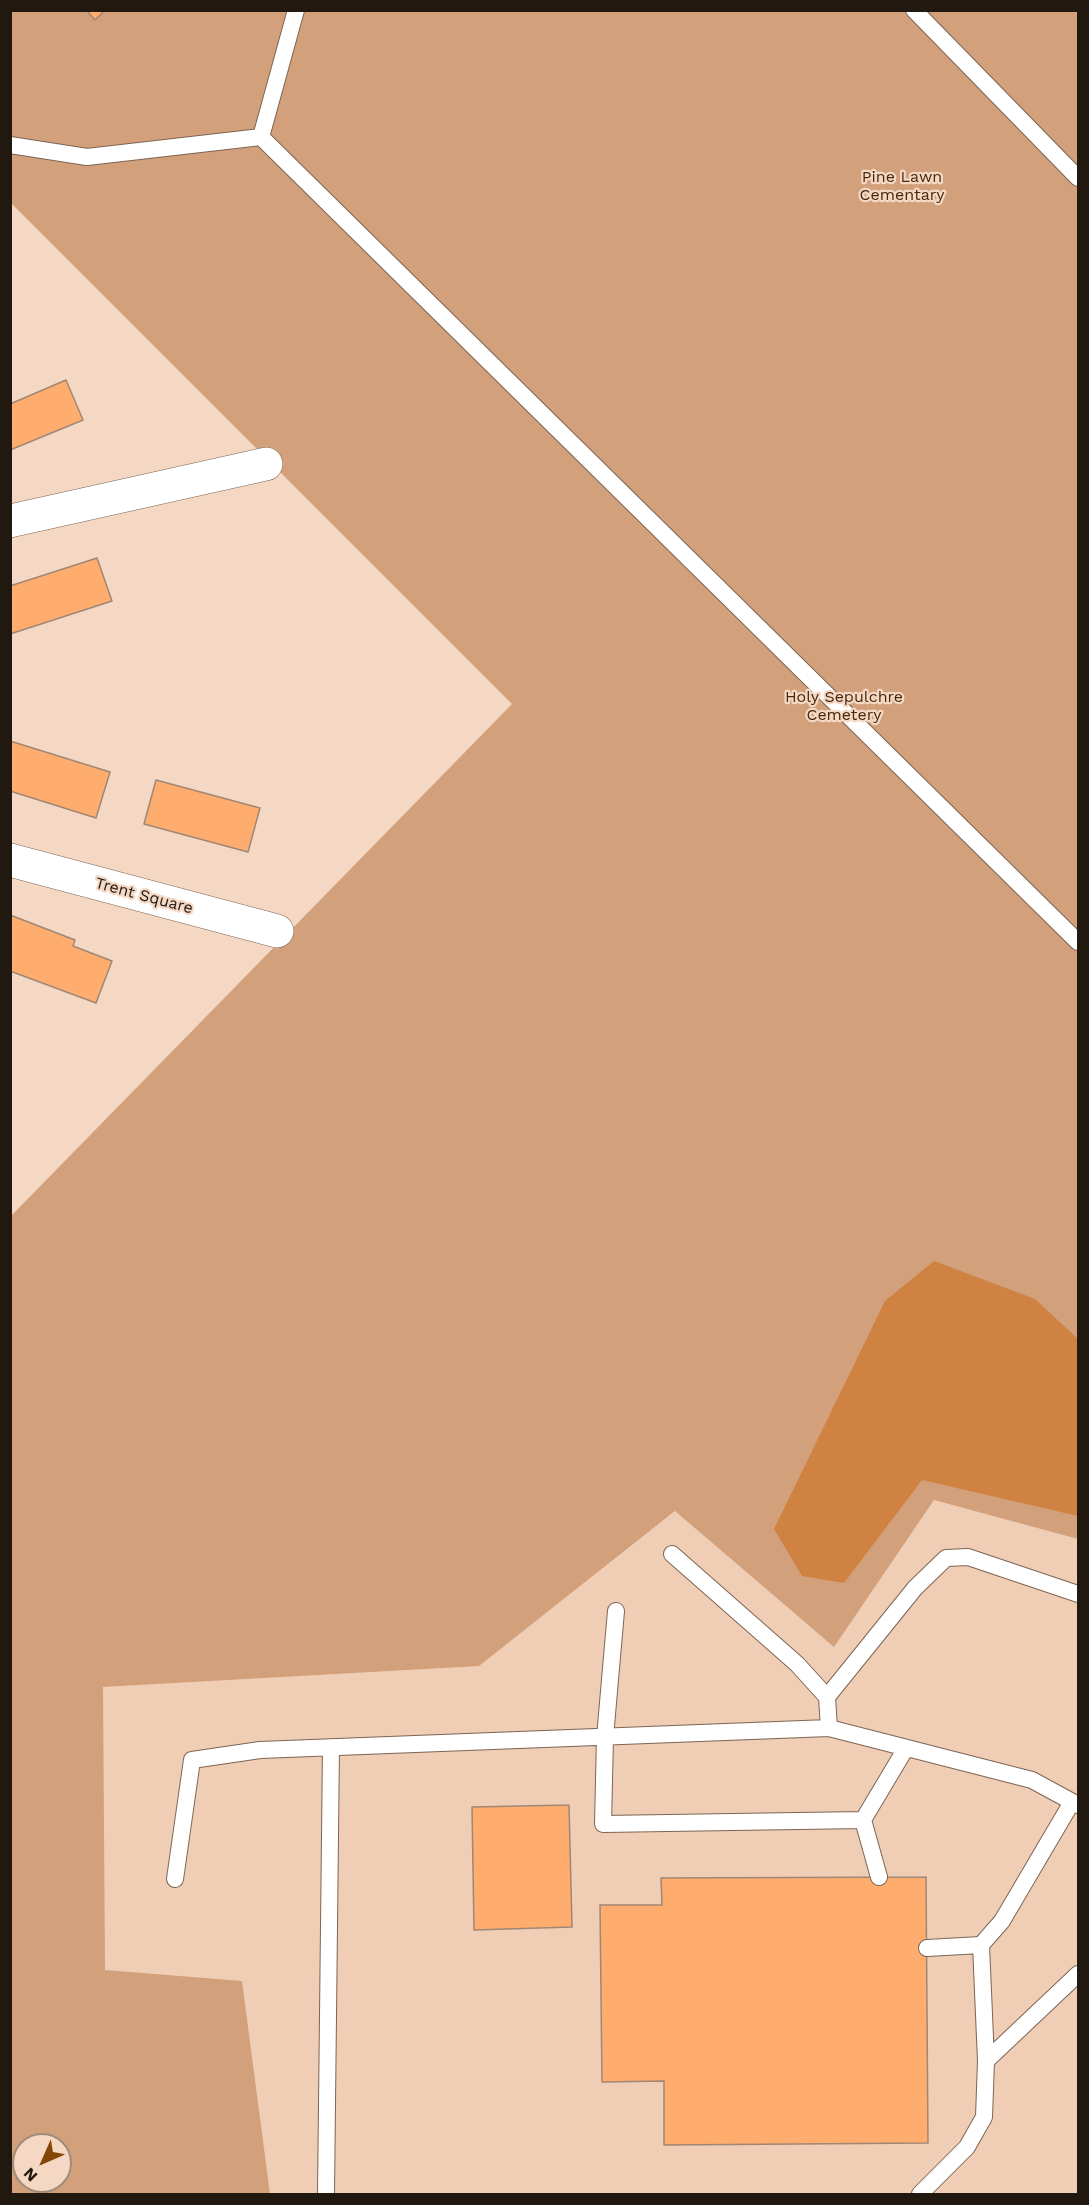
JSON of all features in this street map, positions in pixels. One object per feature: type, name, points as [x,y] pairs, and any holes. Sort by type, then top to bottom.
[{"type":"street","points":[[10,521],[266,464]]},
{"type":"street","name":"Trent Square","points":[[10,860],[278,931]]},
{"type":"lane","points":[[261,137],[296,10]]},
{"type":"lane","points":[[914,10],[1078,178]]},
{"type":"lane","points":[[10,145],[87,157],[261,137]]},
{"type":"lane","points":[[261,137],[1078,942]]},
{"type":"lane","points":[[672,1554],[797,1664],[827,1697],[829,1728]]},
{"type":"lane","points":[[827,1697],[915,1588],[946,1558],[968,1557],[1078,1594]]},
{"type":"lane","points":[[616,1611],[605,1737],[603,1824],[863,1820]]},
{"type":"lane","points":[[175,1879],[192,1760],[260,1750],[829,1728],[1032,1780],[1075,1804],[1002,1921],[981,1945],[986,2061],[984,2117],[967,2147],[920,2194]]},
{"type":"lane","points":[[326,2194],[331,1748]]},
{"type":"lane","points":[[879,1877],[863,1820],[906,1748]]},
{"type":"lane","points":[[927,1948],[981,1945]]},
{"type":"lane","points":[[986,2061],[1078,1974]]},
{"type":"shaded area","points":[[934,1261],[1035,1299],[1078,1339],[1078,1516],[922,1480],[844,1583],[802,1576],[774,1529],[885,1301]]},
{"type":"shaded area","points":[[934,1500],[1078,1539],[1078,2194],[270,2194],[242,1981],[104,1971],[103,1687],[479,1666],[676,1511],[834,1646]]},
{"type":"green space","points":[[11,11],[1078,11],[1078,1539],[934,1500],[834,1647],[675,1511],[479,1666],[103,1687],[105,1970],[242,1981],[270,2194],[11,2194],[10,1217],[512,704],[11,203]]},
{"type":"building","points":[[86,10],[105,10],[95,20]]},
{"type":"building","points":[[66,380],[83,420],[10,450],[10,404]]},
{"type":"building","points":[[97,558],[112,601],[10,634],[10,586]]},
{"type":"building","points":[[10,741],[110,772],[96,818],[10,791]]},
{"type":"building","points":[[156,780],[260,808],[248,852],[144,824]]},
{"type":"building","points":[[10,915],[75,940],[73,946],[112,961],[96,1003],[10,971]]},
{"type":"building","points":[[569,1805],[572,1927],[474,1930],[472,1807]]},
{"type":"building","points":[[926,1877],[928,2143],[664,2145],[664,2081],[602,2082],[600,1905],[662,1905],[661,1878]]},
{"type":"park label","name":"Pine Lawn Cementary","points":[[902,186]]},
{"type":"park label","name":"Holy Sepulchre Cemetery","points":[[844,706]]}]
